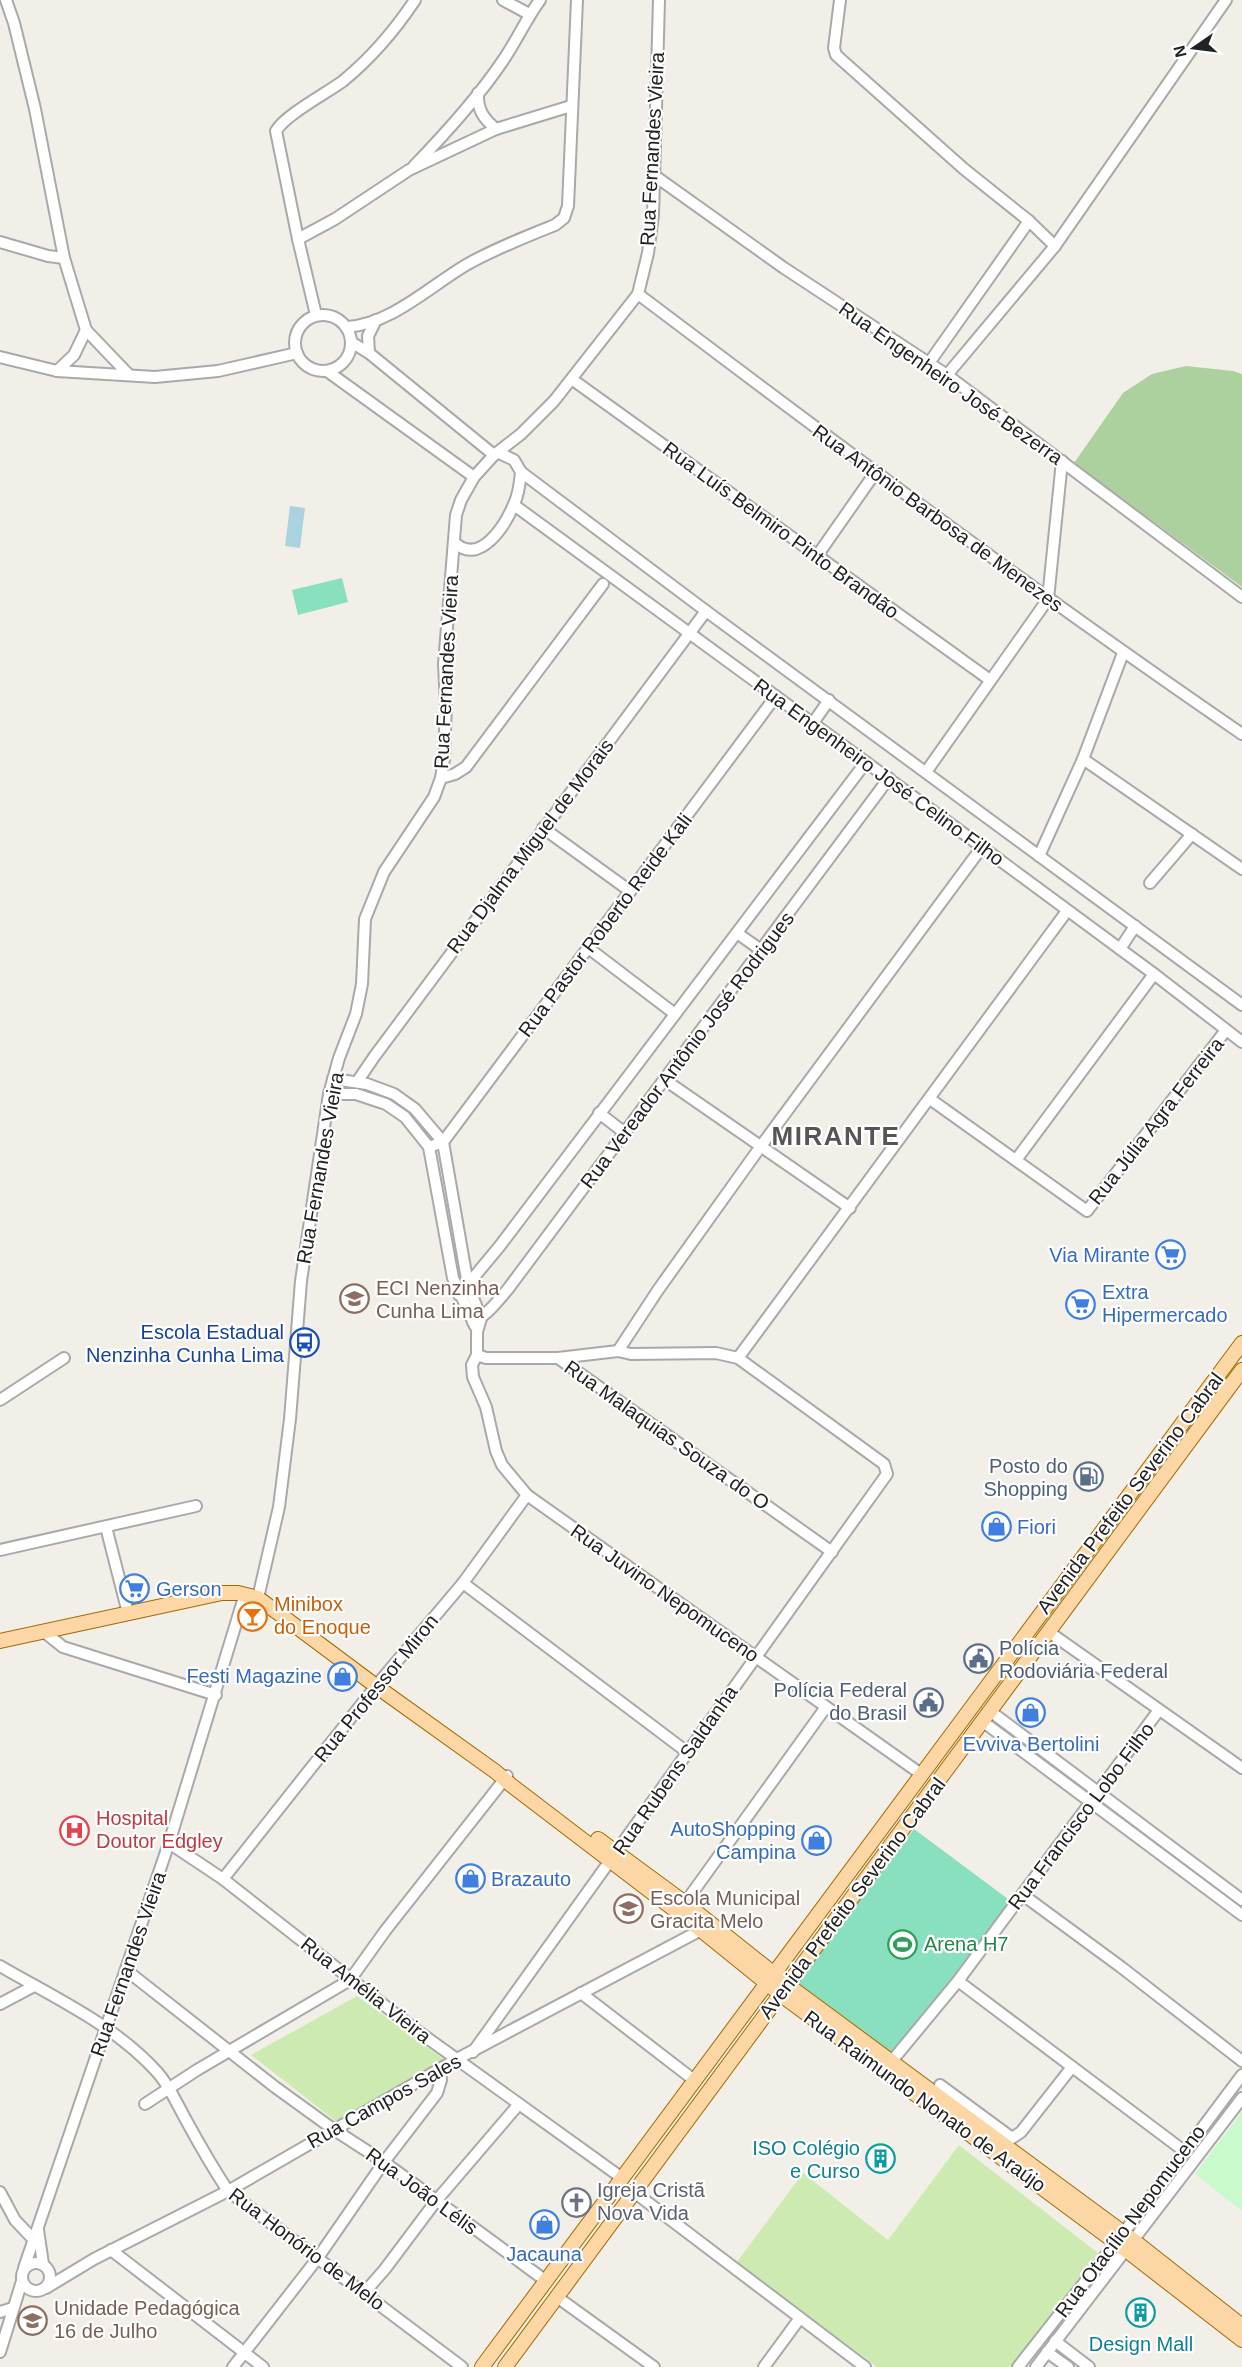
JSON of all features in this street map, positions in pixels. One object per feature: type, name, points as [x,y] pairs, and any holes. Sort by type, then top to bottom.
[{"type":"main road","name":"Avenida Prefeito Severino Cabral","points":[[482,2367],[1242,1343]]},
{"type":"main road","name":"Avenida Prefeito Severino Cabral","points":[[505,2367],[1242,1370]]},
{"type":"main road","points":[[0,1641],[222,1593],[252,1596]]},
{"type":"main road","name":"Rua Raimundo Nonato de Araújo","points":[[252,1596],[613,1856],[685,1903],[784,1990],[1242,2326]]},
{"type":"main road","name":"Rua Raimundo Nonato de Araújo","points":[[613,1856],[701,1930],[769,1978]]},
{"type":"main road","name":"Rua Raimundo Nonato de Araújo","points":[[784,1990],[891,2062],[1124,2241],[1242,2340]]},
{"type":"street","points":[[6,0],[14,23],[35,109],[64,258],[86,330],[129,375]]},
{"type":"street","points":[[316,315],[276,131],[284,121],[345,80],[389,35],[415,0]]},
{"type":"street","points":[[503,0],[529,14]]},
{"type":"street","points":[[409,170],[450,129],[478,93],[504,59],[529,14],[540,0]]},
{"type":"street","name":"Rua Fernandes Vieira","points":[[24,2268],[169,1843],[216,1695],[252,1596],[279,1507],[290,1419],[301,1281],[333,1079],[356,1014],[362,984],[366,914],[384,872],[434,797],[441,778],[446,704],[444,664],[456,515],[461,500],[474,477],[496,454],[521,434],[573,380],[638,294],[648,253],[655,176],[659,0]]},
{"type":"street","points":[[840,0],[834,48],[836,55],[964,169],[1029,220],[1055,246]]},
{"type":"street","points":[[947,375],[1055,246],[1226,0]]},
{"type":"street","points":[[347,327],[364,325],[376,320],[408,303],[477,259],[560,222],[568,206],[573,2]]},
{"type":"street","points":[[478,93],[477,102],[481,114],[496,129]]},
{"type":"street","points":[[298,239],[335,219],[409,170],[496,129],[571,106]]},
{"type":"street","name":"Rua Engenheiro José Bezerra","points":[[655,176],[784,268],[947,375],[1242,597]]},
{"type":"street","points":[[929,363],[1029,220]]},
{"type":"street","points":[[0,242],[48,256],[64,258]]},
{"type":"street","name":"Rua Antônio Barbosa de Menezes","points":[[638,294],[875,473],[1123,653],[1242,734]]},
{"type":"street","points":[[327,371],[342,364],[350,350],[351,342],[347,327],[333,316],[316,315],[301,325],[297,333],[297,353],[305,364],[311,368],[327,371],[474,477]]},
{"type":"street","points":[[369,353],[368,336],[376,320]]},
{"type":"street","points":[[57,371],[74,355],[86,330]]},
{"type":"street","points":[[351,342],[369,353],[496,454],[514,460],[521,471],[514,505],[501,527],[487,544],[470,551],[460,548],[454,542]]},
{"type":"street","points":[[0,357],[57,371],[155,377],[218,371],[297,353]]},
{"type":"street","name":"Rua Luís Belmiro Pinto Brandão","points":[[573,380],[990,680]]},
{"type":"street","name":"Rua Fernandes Vieira","points":[[514,460],[521,434]]},
{"type":"street","points":[[926,772],[1048,599],[1062,461]]},
{"type":"street","name":"Rua Engenheiro José Celino Filho","points":[[521,471],[706,611],[1242,1005]]},
{"type":"street","points":[[817,556],[875,473]]},
{"type":"street","name":"Rua Engenheiro José Celino Filho","points":[[514,505],[889,778],[1242,1042]]},
{"type":"street","points":[[441,778],[455,774],[466,767],[603,584]]},
{"type":"street","name":"Rua Djalma Miguel de Morais","points":[[357,1082],[706,611]]},
{"type":"street","points":[[1039,856],[1083,759],[1123,653]]},
{"type":"street","name":"Rua Pastor Roberto Reide Kali","points":[[442,1143],[776,696]]},
{"type":"street","points":[[813,723],[830,700]]},
{"type":"street","points":[[1083,759],[1242,869]]},
{"type":"street","name":"Rua Vereador Antônio José Rodrigues","points":[[459,1295],[866,762]]},
{"type":"street","name":"Rua Vereador Antônio José Rodrigues","points":[[477,1324],[508,1289],[889,778]]},
{"type":"street","points":[[543,828],[630,891]]},
{"type":"street","points":[[1150,883],[1192,834]]},
{"type":"street","points":[[618,1351],[658,1290],[761,1146],[982,847]]},
{"type":"street","points":[[558,1358],[618,1351],[631,1354],[716,1353],[738,1358],[1067,911]]},
{"type":"street","points":[[1120,949],[1135,926]]},
{"type":"street","points":[[737,933],[761,950]]},
{"type":"street","points":[[587,947],[675,1014]]},
{"type":"street","points":[[930,1099],[1016,1160],[1154,974]]},
{"type":"street","name":"Rua Júlia Agra Ferreira","points":[[1016,1160],[1087,1211],[1226,1030]]},
{"type":"street","points":[[333,1079],[367,1084],[394,1094],[415,1109],[442,1143],[477,1324],[477,1355]]},
{"type":"street","points":[[665,1080],[850,1208]]},
{"type":"street","points":[[330,1094],[356,1094],[386,1104],[405,1118],[429,1148],[453,1278],[459,1295],[477,1324]]},
{"type":"street","points":[[600,1113],[625,1133]]},
{"type":"street","points":[[417,1131],[427,1123]]},
{"type":"street","points":[[429,1148],[442,1143]]},
{"type":"street","name":"Rua Malaquias Souza do O","points":[[477,1355],[486,1358],[558,1358],[832,1552]]},
{"type":"street","name":"Rua Juvino Nepomuceno","points":[[477,1355],[472,1365],[472,1377],[486,1407],[496,1451],[502,1465],[527,1495],[921,1774]]},
{"type":"street","points":[[0,1400],[64,1358]]},
{"type":"street","name":"Rua Rubens Saldanha","points":[[473,2052],[755,1656],[878,1489],[887,1473],[884,1464],[738,1358]]},
{"type":"street","name":"Rua Professor Miron","points":[[223,1879],[376,1686],[463,1583],[527,1495]]},
{"type":"street","points":[[0,1550],[196,1506]]},
{"type":"street","points":[[106,1527],[128,1613]]},
{"type":"street","points":[[463,1583],[687,1752]]},
{"type":"street","points":[[43,1631],[63,1647],[216,1695]]},
{"type":"street","points":[[1049,1632],[1242,1768]]},
{"type":"street","points":[[685,1903],[826,1707]]},
{"type":"street","name":"Rua Francisco Lobo Filho","points":[[891,2062],[958,1981],[1159,1710]]},
{"type":"street","points":[[986,1716],[1055,1760],[1242,1900]]},
{"type":"street","points":[[986,1716],[1048,1770],[1242,1915]]},
{"type":"street","points":[[1048,1770],[1055,1760]]},
{"type":"street","points":[[145,2104],[350,1980],[502,1776]]},
{"type":"street","name":"Rua Amélia Vieira","points":[[169,1843],[223,1879],[350,1980],[622,2178]]},
{"type":"street","points":[[1023,1895],[1121,1967],[1242,2061]]},
{"type":"street","name":"Rua Campos Sales","points":[[0,2312],[14,2307],[111,2250],[228,2191],[457,2059],[701,1930]]},
{"type":"street","name":"Rua Honório de Melo","points":[[0,1966],[106,2028],[139,2055],[169,2088],[204,2154],[228,2191],[462,2367]]},
{"type":"street","name":"Rua João Lélis","points":[[126,1970],[333,2129],[384,2162],[546,2281]]},
{"type":"street","points":[[958,1981],[1069,2071],[1184,2151]]},
{"type":"street","points":[[0,2004],[34,1986]]},
{"type":"street","points":[[581,1993],[694,2080]]},
{"type":"street","points":[[233,2367],[317,2259],[384,2162],[437,2093],[441,2080],[440,2069]]},
{"type":"street","points":[[940,2085],[1012,2138],[1017,2137],[1069,2071]]},
{"type":"street","name":"Rua Otacílio Nepomuceno","points":[[1036,2367],[1184,2151],[1242,2075]]},
{"type":"street","name":"Rua Otacílio Nepomuceno","points":[[1018,2367],[1242,2098]]},
{"type":"street","points":[[364,2293],[436,2201],[519,2104]]},
{"type":"street","points":[[0,2192],[15,2220],[36,2234]]},
{"type":"street","points":[[634,2192],[865,2367]]},
{"type":"street","name":"Rua Fernandes Vieira","points":[[36,2234],[43,2264]]},
{"type":"street","points":[[111,2250],[263,2367]]},
{"type":"street","points":[[0,2352],[24,2268],[34,2262],[43,2264],[50,2274],[50,2279],[43,2289],[27,2289],[22,2281]]},
{"type":"street","points":[[50,2274],[69,2275]]},
{"type":"street","points":[[557,2297],[654,2367]]},
{"type":"street","points":[[764,2367],[800,2318]]},
{"type":"street","points":[[1055,2341],[1089,2367]]},
{"type":"street","points":[[1047,2352],[1068,2367]]},
{"type":"green space","points":[[1186,366],[1242,374],[1242,587],[1074,463],[1123,393],[1152,374]]},
{"type":"green space","points":[[342,578],[348,602],[298,615],[292,590]]},
{"type":"green space","points":[[1099,1795],[1242,1902],[1242,1914],[1093,1802]]},
{"type":"green space","name":"Arena H7","points":[[914,1829],[1012,1902],[890,2059],[794,1986]]},
{"type":"green space","points":[[357,1996],[446,2061],[337,2122],[251,2055]]},
{"type":"green space","points":[[1242,2112],[1242,2211],[1195,2174]]},
{"type":"green space","points":[[959,2145],[1098,2253],[1010,2367],[877,2367],[737,2262],[803,2173],[888,2240]]},
{"type":"water","points":[[290,506],[305,508],[300,548],[285,546]]},
{"type":"place","name":"Via Mirante","points":[[1171,1255]]},
{"type":"place","name":"ECI Nenzinha Cunha Lima","points":[[355,1299]]},
{"type":"place","name":"Extra Hipermercado","points":[[1081,1304]]},
{"type":"place","name":"Escola Estadual Nenzinha Cunha Lima","points":[[305,1343]]},
{"type":"place","name":"Posto do Shopping","points":[[1089,1477]]},
{"type":"place","name":"Fiori","points":[[996,1527]]},
{"type":"place","name":"Gerson","points":[[135,1589]]},
{"type":"place","name":"Minibox do Enoque","points":[[253,1616]]},
{"type":"place","name":"Polícia Rodoviária Federal","points":[[978,1659]]},
{"type":"place","name":"Festi Magazine","points":[[343,1676]]},
{"type":"place","name":"Polícia Federal do Brasil","points":[[928,1702]]},
{"type":"place","name":"Evviva Bertolini","points":[[1031,1713]]},
{"type":"place","name":"Hospital Doutor Edgley","points":[[75,1830]]},
{"type":"place","name":"AutoShopping Campina","points":[[817,1841]]},
{"type":"place","name":"Brazauto","points":[[470,1879]]},
{"type":"place","name":"Escola Municipal Gracita Melo","points":[[629,1909]]},
{"type":"place","name":"Arena H7","points":[[903,1944]]},
{"type":"place","name":"ISO Colégio e Curso","points":[[881,2159]]},
{"type":"place","name":"Igreja Cristã Nova Vida","points":[[576,2202]]},
{"type":"place","name":"Jacauna","points":[[544,2224]]},
{"type":"place","name":"Design Mall","points":[[1141,2313]]},
{"type":"place","name":"Unidade Pedagógica 16 de Julho","points":[[33,2320]]},
{"type":"district","name":"MIRANTE","points":[[836,1136]]}]
